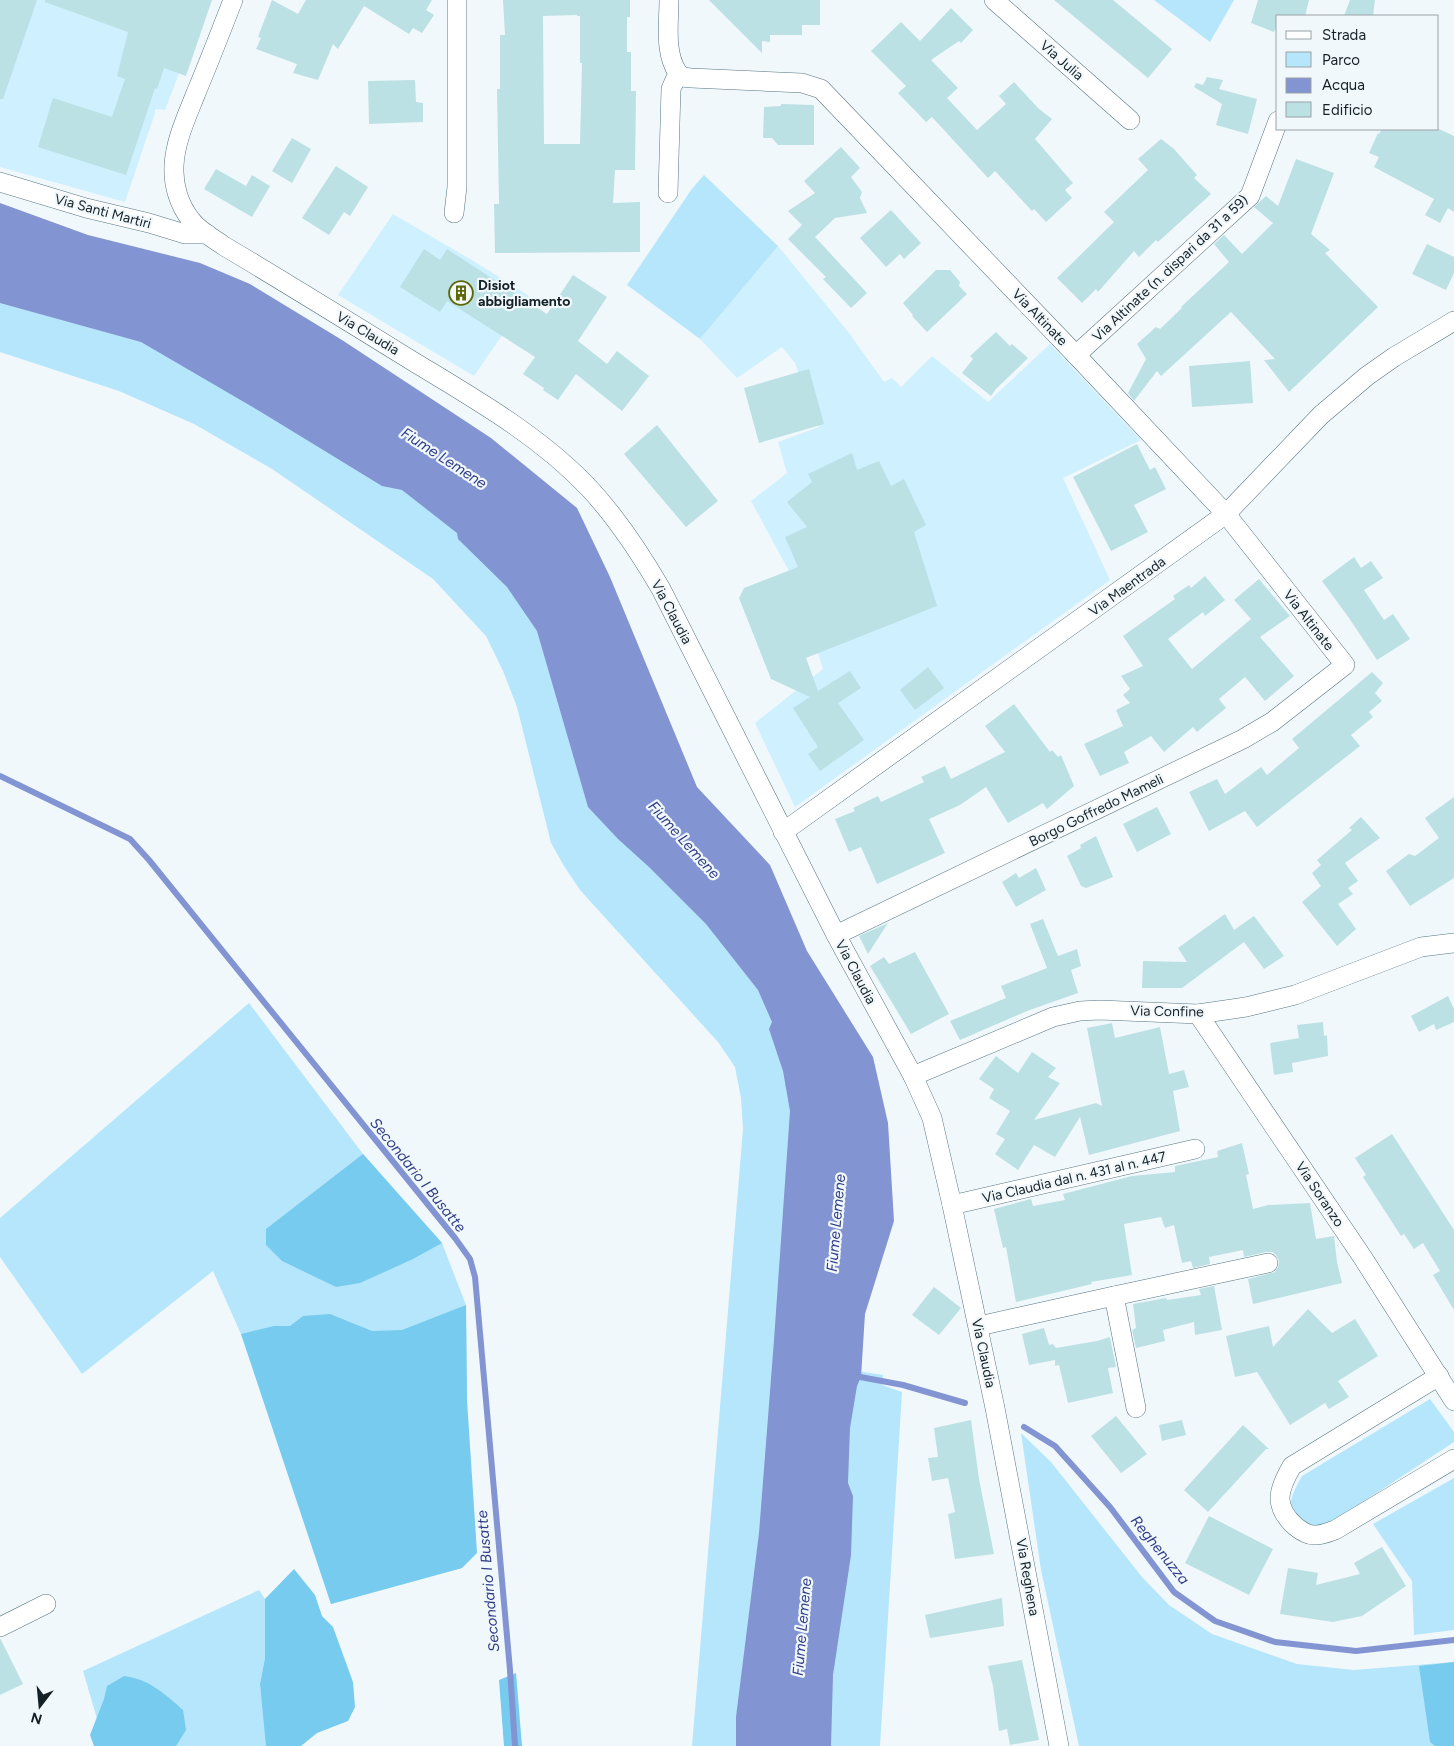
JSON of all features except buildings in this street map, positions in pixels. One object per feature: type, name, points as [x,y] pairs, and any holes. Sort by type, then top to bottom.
[{"type":"street","name":"Via Claudia","points":[[233,0],[176,150],[174,166],[178,198],[189,218],[206,234],[466,393],[532,438],[589,488],[638,550],[661,589],[836,935],[913,1076],[932,1118],[995,1408]]},
{"type":"street","points":[[454,213],[457,187],[457,0]]},
{"type":"street","points":[[668,193],[671,88],[678,73],[673,66],[670,56],[669,0]]},
{"type":"street","name":"Via Julia","points":[[994,0],[1130,120]]},
{"type":"street","name":"Via Altinate","points":[[678,73],[682,77],[692,78],[802,83],[821,89],[1226,514],[1345,665]]},
{"type":"street","name":"Via Altinate (n. dispari da 31 a 59)","points":[[1076,355],[1250,196],[1276,126]]},
{"type":"street","name":"Via Santi Martiri","points":[[0,182],[86,208],[185,234],[206,234]]},
{"type":"street","name":"Via Maentrada","points":[[783,832],[1226,514],[1321,415],[1367,376],[1394,357],[1454,321]]},
{"type":"street","name":"Borgo Goffredo Mameli","points":[[836,935],[1243,739],[1272,722],[1345,665]]},
{"type":"street","name":"Via Confine","points":[[913,1076],[1053,1017],[1080,1011],[1125,1010],[1198,1014],[1246,1007],[1295,994],[1422,947],[1454,942]]},
{"type":"street","name":"Via Soranzo","points":[[1198,1014],[1363,1258],[1454,1401]]},
{"type":"street","name":"Via Claudia dal n. 431 al n. 447","points":[[952,1205],[1196,1150]]},
{"type":"street","points":[[978,1326],[1268,1263]]},
{"type":"street","points":[[1114,1296],[1136,1408]]},
{"type":"street","points":[[1439,1376],[1292,1466],[1283,1482],[1280,1502],[1285,1516],[1290,1522],[1302,1533],[1316,1535],[1336,1530],[1454,1459]]},
{"type":"street","name":"Via Reghena","points":[[995,1408],[1059,1746]]},
{"type":"street","points":[[0,1627],[46,1604]]},
{"type":"shaded area","points":[[0,0],[207,0],[165,110],[155,109],[125,202],[0,167]]},
{"type":"shaded area","points":[[393,214],[529,296],[474,376],[338,295]]},
{"type":"shaded area","points":[[778,246],[849,333],[884,382],[892,378],[901,387],[932,356],[988,402],[1050,344],[1141,440],[1063,478],[1110,580],[795,807],[755,723],[823,669],[796,584],[751,501],[787,473],[778,442],[819,427],[795,363],[782,347],[737,378],[700,339]]},
{"type":"shaded area","points":[[363,1154],[442,1243],[413,1259],[360,1283],[336,1287],[282,1261],[266,1245],[266,1229]]},
{"type":"shaded area","points":[[466,1305],[467,1400],[477,1553],[462,1568],[331,1604],[241,1334],[274,1326],[290,1326],[303,1316],[330,1314],[372,1331],[402,1330]]},
{"type":"shaded area","points":[[294,1569],[315,1595],[322,1616],[333,1627],[353,1682],[355,1707],[348,1721],[317,1733],[301,1746],[266,1746],[260,1684],[265,1658],[265,1599]]},
{"type":"shaded area","points":[[1454,1662],[1454,1746],[1435,1746],[1430,1742],[1419,1666]]},
{"type":"shaded area","points":[[516,1673],[522,1746],[504,1746],[499,1680]]},
{"type":"shaded area","points":[[124,1676],[149,1684],[183,1710],[186,1730],[176,1746],[94,1746],[90,1735],[107,1686]]},
{"type":"green space","points":[[1154,0],[1234,0],[1210,42]]},
{"type":"green space","points":[[704,175],[778,246],[700,339],[627,285],[691,190]]},
{"type":"green space","points":[[0,249],[427,438],[673,815],[782,916],[837,1368],[883,1375],[882,1385],[902,1392],[880,1746],[692,1746],[743,1129],[741,1098],[735,1067],[718,1042],[580,890],[551,843],[517,707],[503,671],[486,636],[433,579],[272,469],[194,424],[119,391],[0,352]]},
{"type":"green space","points":[[249,1003],[363,1154],[442,1243],[466,1305],[467,1400],[462,1568],[331,1604],[244,1341],[213,1271],[82,1374],[0,1257],[0,1218]]},
{"type":"green space","points":[[1430,1399],[1454,1432],[1454,1442],[1331,1523],[1315,1529],[1293,1512],[1291,1501],[1302,1476]]},
{"type":"green space","points":[[1021,1433],[1051,1462],[1142,1577],[1169,1605],[1212,1634],[1297,1664],[1354,1670],[1454,1662],[1454,1746],[1079,1746],[1041,1570]]},
{"type":"green space","points":[[1454,1478],[1454,1630],[1414,1635],[1412,1581],[1373,1524]]},
{"type":"green space","points":[[259,1590],[265,1599],[265,1658],[260,1684],[264,1716],[274,1746],[105,1746],[83,1671]]},
{"type":"water","name":"Fiume Lemene","points":[[0,203],[88,235],[200,263],[250,284],[342,340],[491,438],[577,508],[610,577],[697,787],[770,865],[807,951],[873,1057],[888,1123],[894,1221],[865,1314],[861,1377],[857,1386],[850,1428],[848,1483],[853,1496],[851,1555],[833,1675],[831,1746],[736,1746],[736,1717],[759,1533],[790,1111],[783,1071],[769,1029],[772,1022],[758,990],[706,924],[618,839],[588,807],[537,631],[507,587],[458,539],[457,533],[402,490],[382,486],[141,342],[0,303]]},
{"type":"waterway","name":"Secondario I Busatte","points":[[0,776],[130,839],[149,860],[470,1259],[475,1277],[515,1746]]},
{"type":"waterway","name":"Reghenuzza","points":[[855,1376],[903,1385],[965,1403]]},
{"type":"waterway","name":"Reghenuzza","points":[[1024,1427],[1055,1446],[1110,1507],[1174,1592],[1215,1621],[1275,1642],[1356,1651],[1454,1640]]},
{"type":"place","name":"Disiot abbigliamento","points":[[461,293]]}]
